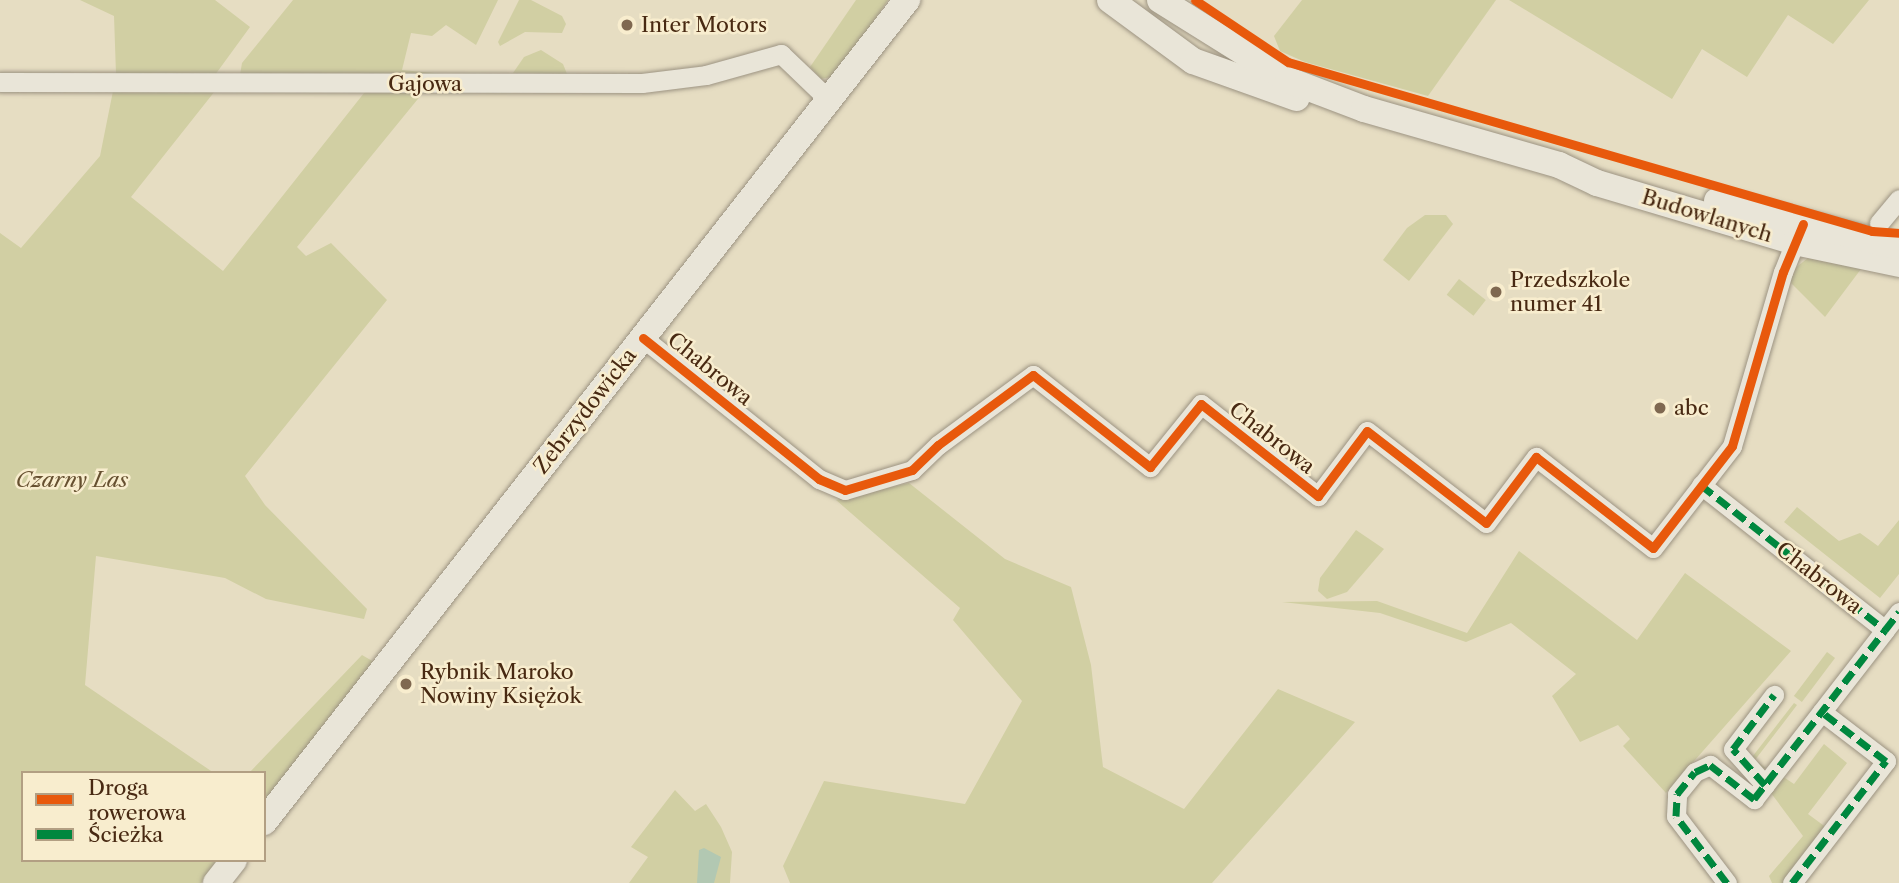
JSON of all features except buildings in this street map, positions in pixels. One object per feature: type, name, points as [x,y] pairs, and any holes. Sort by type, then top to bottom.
[{"type":"main road","name":"Zebrzydowicka","points":[[266,819],[907,0]]},
{"type":"main road","name":"Budowlanych","points":[[1110,0],[1158,39],[1207,68],[1311,102],[1364,109]]},
{"type":"main road","name":"Budowlanych","points":[[1160,0],[1288,80],[1364,109],[1559,165],[1601,169],[1899,264]]},
{"type":"main road","name":"Budowlanych","points":[[1799,233],[1899,246]]},
{"type":"main road","points":[[216,883],[232,862]]},
{"type":"street","name":"Gajowa","points":[[0,82],[642,83],[706,75],[781,54],[829,100]]},
{"type":"street","points":[[1879,223],[1899,198]]},
{"type":"street","name":"Chabrowa","points":[[643,338],[819,479],[845,490],[912,470],[949,436],[1033,374],[1150,467],[1201,404],[1318,496],[1367,431],[1486,523],[1536,457],[1653,548],[1732,446],[1778,288],[1799,233]]},
{"type":"street","name":"Chabrowa","points":[[1701,485],[1885,630]]},
{"type":"street","points":[[1727,883],[1676,816],[1676,795],[1695,772],[1710,765],[1755,799],[1899,612]]},
{"type":"street","points":[[1765,785],[1733,749],[1774,695]]},
{"type":"street","points":[[1793,883],[1886,761],[1822,712]]},
{"type":"green space","points":[[80,0],[215,0],[250,27],[215,75],[116,74],[114,16]]},
{"type":"green space","points":[[293,0],[498,0],[476,45],[446,25],[432,36],[411,33],[402,70],[465,76],[240,75],[242,63]]},
{"type":"green space","points":[[519,0],[531,0],[562,16],[566,24],[562,33],[525,32],[500,46],[498,42]]},
{"type":"green space","points":[[856,0],[888,0],[856,48],[831,77],[821,79],[810,67]]},
{"type":"green space","points":[[1302,0],[1496,0],[1428,96],[1305,62],[1280,51],[1274,36]]},
{"type":"green space","points":[[1509,0],[1869,0],[1833,44],[1788,15],[1747,77],[1702,49],[1672,99]]},
{"type":"green space","points":[[541,50],[563,64],[567,74],[513,73],[524,57]]},
{"type":"green space","name":"Czarny Las","points":[[368,88],[426,89],[297,247],[306,256],[331,243],[387,300],[245,476],[265,505],[367,609],[364,619],[266,599],[225,578],[96,556],[85,685],[211,771],[21,771],[21,862],[217,862],[201,883],[0,883],[0,233],[21,248],[100,156],[113,91],[215,91],[131,197],[223,271]]},
{"type":"green space","points":[[1425,215],[1446,215],[1453,224],[1409,281],[1383,260],[1407,228]]},
{"type":"green space","points":[[1808,258],[1861,269],[1825,317],[1789,281],[1794,269]]},
{"type":"green space","points":[[1459,279],[1486,300],[1473,316],[1447,295]]},
{"type":"green space","points":[[909,483],[1005,559],[1071,587],[1091,665],[1103,767],[1184,809],[1278,689],[1355,722],[1212,883],[790,883],[783,866],[824,781],[965,804],[1022,701],[953,620],[960,608],[836,500]]},
{"type":"green space","points":[[1797,507],[1839,541],[1860,533],[1878,546],[1899,520],[1899,574],[1880,598],[1784,522]]},
{"type":"green space","points":[[1356,530],[1384,549],[1347,592],[1327,599],[1318,591],[1320,578]]},
{"type":"green space","points":[[1519,551],[1637,640],[1685,573],[1791,651],[1666,793],[1623,746],[1630,739],[1618,725],[1580,742],[1552,696],[1576,674],[1511,623],[1466,642],[1380,613],[1282,602],[1377,601],[1467,633]]},
{"type":"green space","points":[[1827,652],[1835,658],[1802,702],[1794,696]]},
{"type":"green space","points":[[362,655],[374,662],[266,798],[266,771],[251,771]]},
{"type":"green space","points":[[1794,703],[1797,705],[1755,760],[1766,768],[1757,768],[1749,761]]},
{"type":"green space","points":[[1824,744],[1847,763],[1808,814],[1827,828],[1784,883],[1772,883],[1769,876],[1803,836],[1768,789],[1779,774],[1794,784]]},
{"type":"green space","points":[[675,790],[695,811],[706,804],[721,827],[732,852],[730,883],[629,883],[648,857],[631,847]]},
{"type":"shaded area","points":[[704,848],[721,857],[714,883],[697,883],[699,850]]},
{"type":"marked path","points":[[1701,485],[1885,630],[1899,612]]},
{"type":"marked path","points":[[1727,883],[1676,816],[1677,794],[1695,772],[1710,765],[1754,799],[1885,630]]},
{"type":"marked path","points":[[1765,785],[1733,749],[1774,695]]},
{"type":"marked path","points":[[1792,883],[1886,761],[1822,712]]},
{"type":"cycle path","points":[[1195,0],[1288,62],[1872,231],[1899,233]]},
{"type":"cycle path","points":[[643,338],[819,479],[845,490],[912,470],[938,445],[1033,375],[1150,467],[1201,404],[1318,496],[1367,431],[1486,523],[1536,457],[1653,548],[1732,446],[1783,272],[1803,224]]},
{"type":"place","name":"Inter Motors","points":[[627,25]]},
{"type":"place","name":"Przedszkole numer 41","points":[[1496,292]]},
{"type":"place","name":"abc","points":[[1660,408]]},
{"type":"place","name":"Rybnik Maroko Nowiny Księżok","points":[[406,684]]}]
